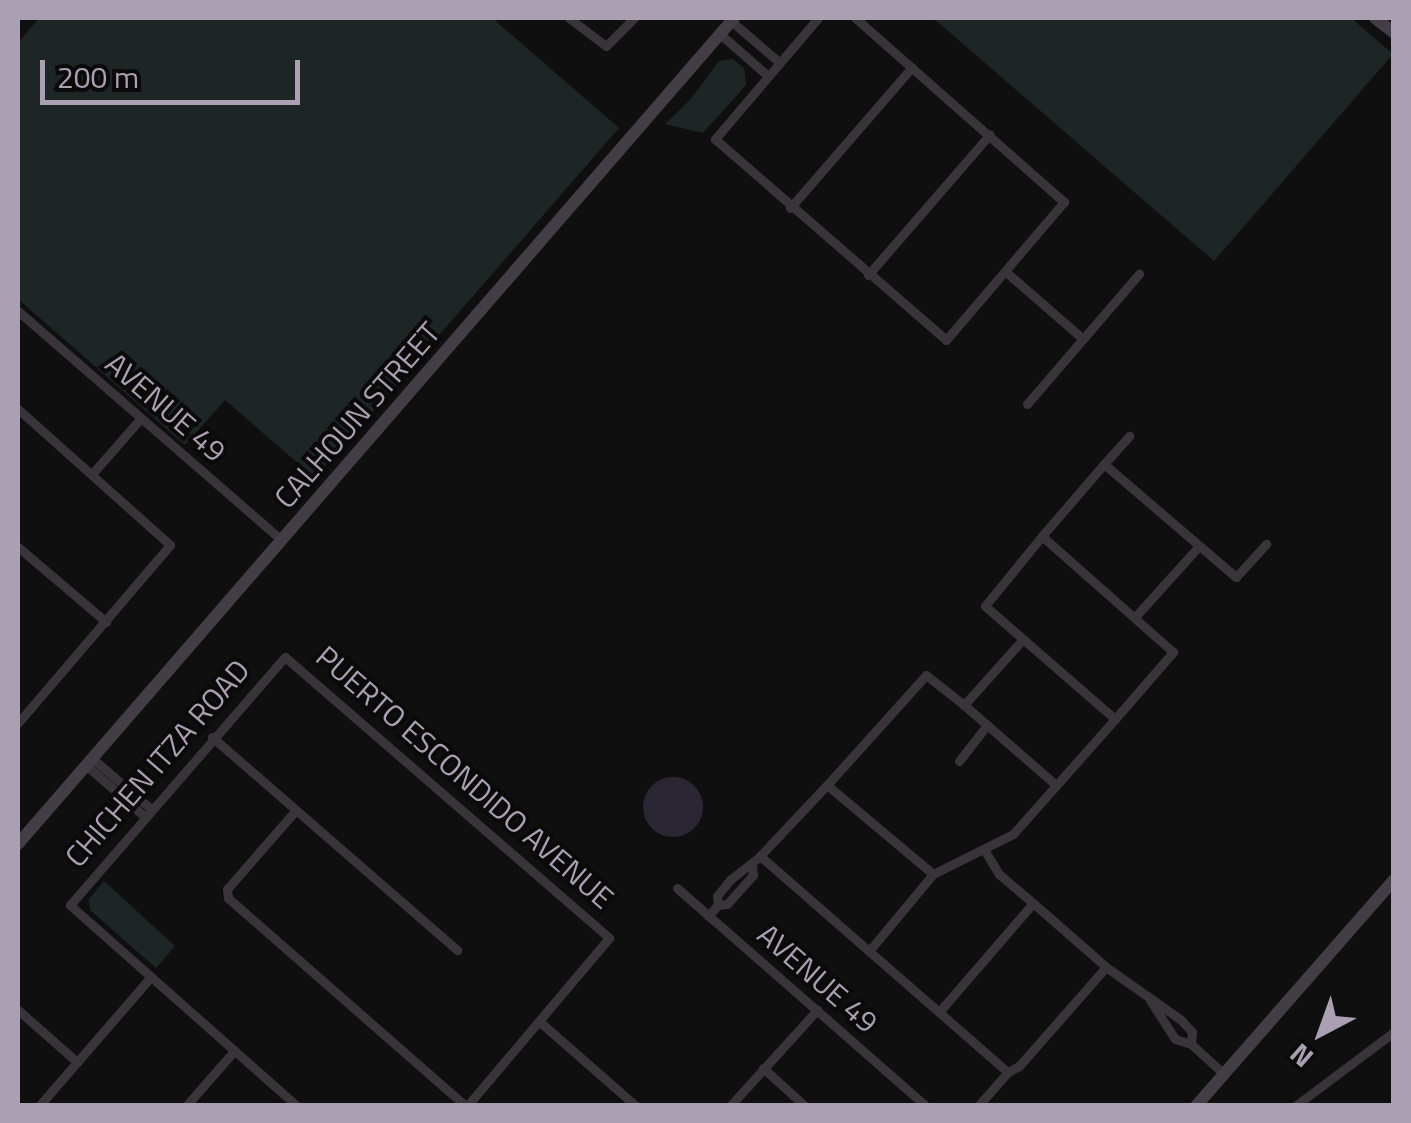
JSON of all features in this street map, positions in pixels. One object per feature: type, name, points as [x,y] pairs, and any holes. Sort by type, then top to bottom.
[{"type":"street","points":[[569,18],[606,46],[634,18]]},
{"type":"street","points":[[818,18],[715,140],[946,340],[1064,202],[855,18]]},
{"type":"street","points":[[1375,18],[1394,34]]},
{"type":"street","points":[[733,19],[779,62]]},
{"type":"street","name":"CALHOUN STREET","points":[[18,844],[733,19]]},
{"type":"street","points":[[720,34],[768,76]]},
{"type":"street","points":[[790,208],[912,66]]},
{"type":"street","points":[[868,275],[990,134]]},
{"type":"street","points":[[1006,272],[1083,339]]},
{"type":"street","points":[[1026,404],[1139,274]]},
{"type":"street","name":"AVENUE 49","points":[[18,311],[281,540]]},
{"type":"street","points":[[18,409],[170,544],[18,723]]},
{"type":"street","points":[[92,474],[141,418]]},
{"type":"street","points":[[1115,719],[985,606],[1129,436]]},
{"type":"street","points":[[1104,464],[1236,577],[1266,544]]},
{"type":"street","points":[[869,951],[933,874],[1013,834],[1173,652],[1042,536]]},
{"type":"street","points":[[18,546],[106,622]]},
{"type":"street","points":[[1136,618],[1199,546]]},
{"type":"street","points":[[964,706],[1023,638]]},
{"type":"street","name":"CHICHEN ITZA ROAD","points":[[150,978],[70,904],[285,656]]},
{"type":"street","name":"PUERTO ESCONDIDO AVENUE","points":[[285,656],[609,938],[540,1022]]},
{"type":"street","points":[[708,916],[718,905],[727,904],[752,874],[752,865],[926,675],[1056,785]]},
{"type":"street","points":[[958,760],[987,725]]},
{"type":"street","points":[[212,737],[457,950]]},
{"type":"street","points":[[89,761],[147,812]]},
{"type":"street","points":[[827,785],[933,874]]},
{"type":"street","points":[[296,810],[226,894],[467,1106],[540,1022],[636,1106]]},
{"type":"street","points":[[985,850],[999,874],[1150,1000],[1183,1045],[1191,1044],[1224,1074]]},
{"type":"street","points":[[760,856],[1008,1072]]},
{"type":"street","points":[[718,905],[717,896],[743,866],[752,865]]},
{"type":"street","points":[[732,879],[741,888]]},
{"type":"street","points":[[1196,1106],[1394,880]]},
{"type":"street","name":"AVENUE 49","points":[[678,888],[926,1106]]},
{"type":"street","points":[[939,1012],[1034,904]]},
{"type":"street","points":[[978,1106],[1008,1072],[1019,1066],[1106,967]]},
{"type":"street","points":[[39,1106],[150,978],[297,1106]]},
{"type":"street","points":[[1150,1000],[1159,1002],[1179,1018],[1192,1032],[1191,1044]]},
{"type":"street","points":[[18,1010],[77,1062]]},
{"type":"street","points":[[730,1106],[817,1010]]},
{"type":"street","points":[[1168,1029],[1179,1018]]},
{"type":"street","points":[[1294,1106],[1394,1032]]},
{"type":"street","points":[[186,1106],[234,1051]]},
{"type":"street","points":[[762,1068],[805,1106]]},
{"type":"shaded area","points":[[39,18],[492,18],[619,128],[315,478],[225,400],[185,445],[18,299],[18,43]]},
{"type":"shaded area","points":[[933,18],[1351,18],[1393,54],[1214,261]]},
{"type":"shaded area","points":[[733,59],[744,68],[746,85],[703,133],[665,124],[690,100],[719,61]]},
{"type":"shaded area","points":[[673,777],[694,786],[703,807],[694,828],[673,837],[652,828],[643,807],[652,786]]},
{"type":"shaded area","points":[[104,881],[175,946],[156,968],[90,910],[89,899]]}]
